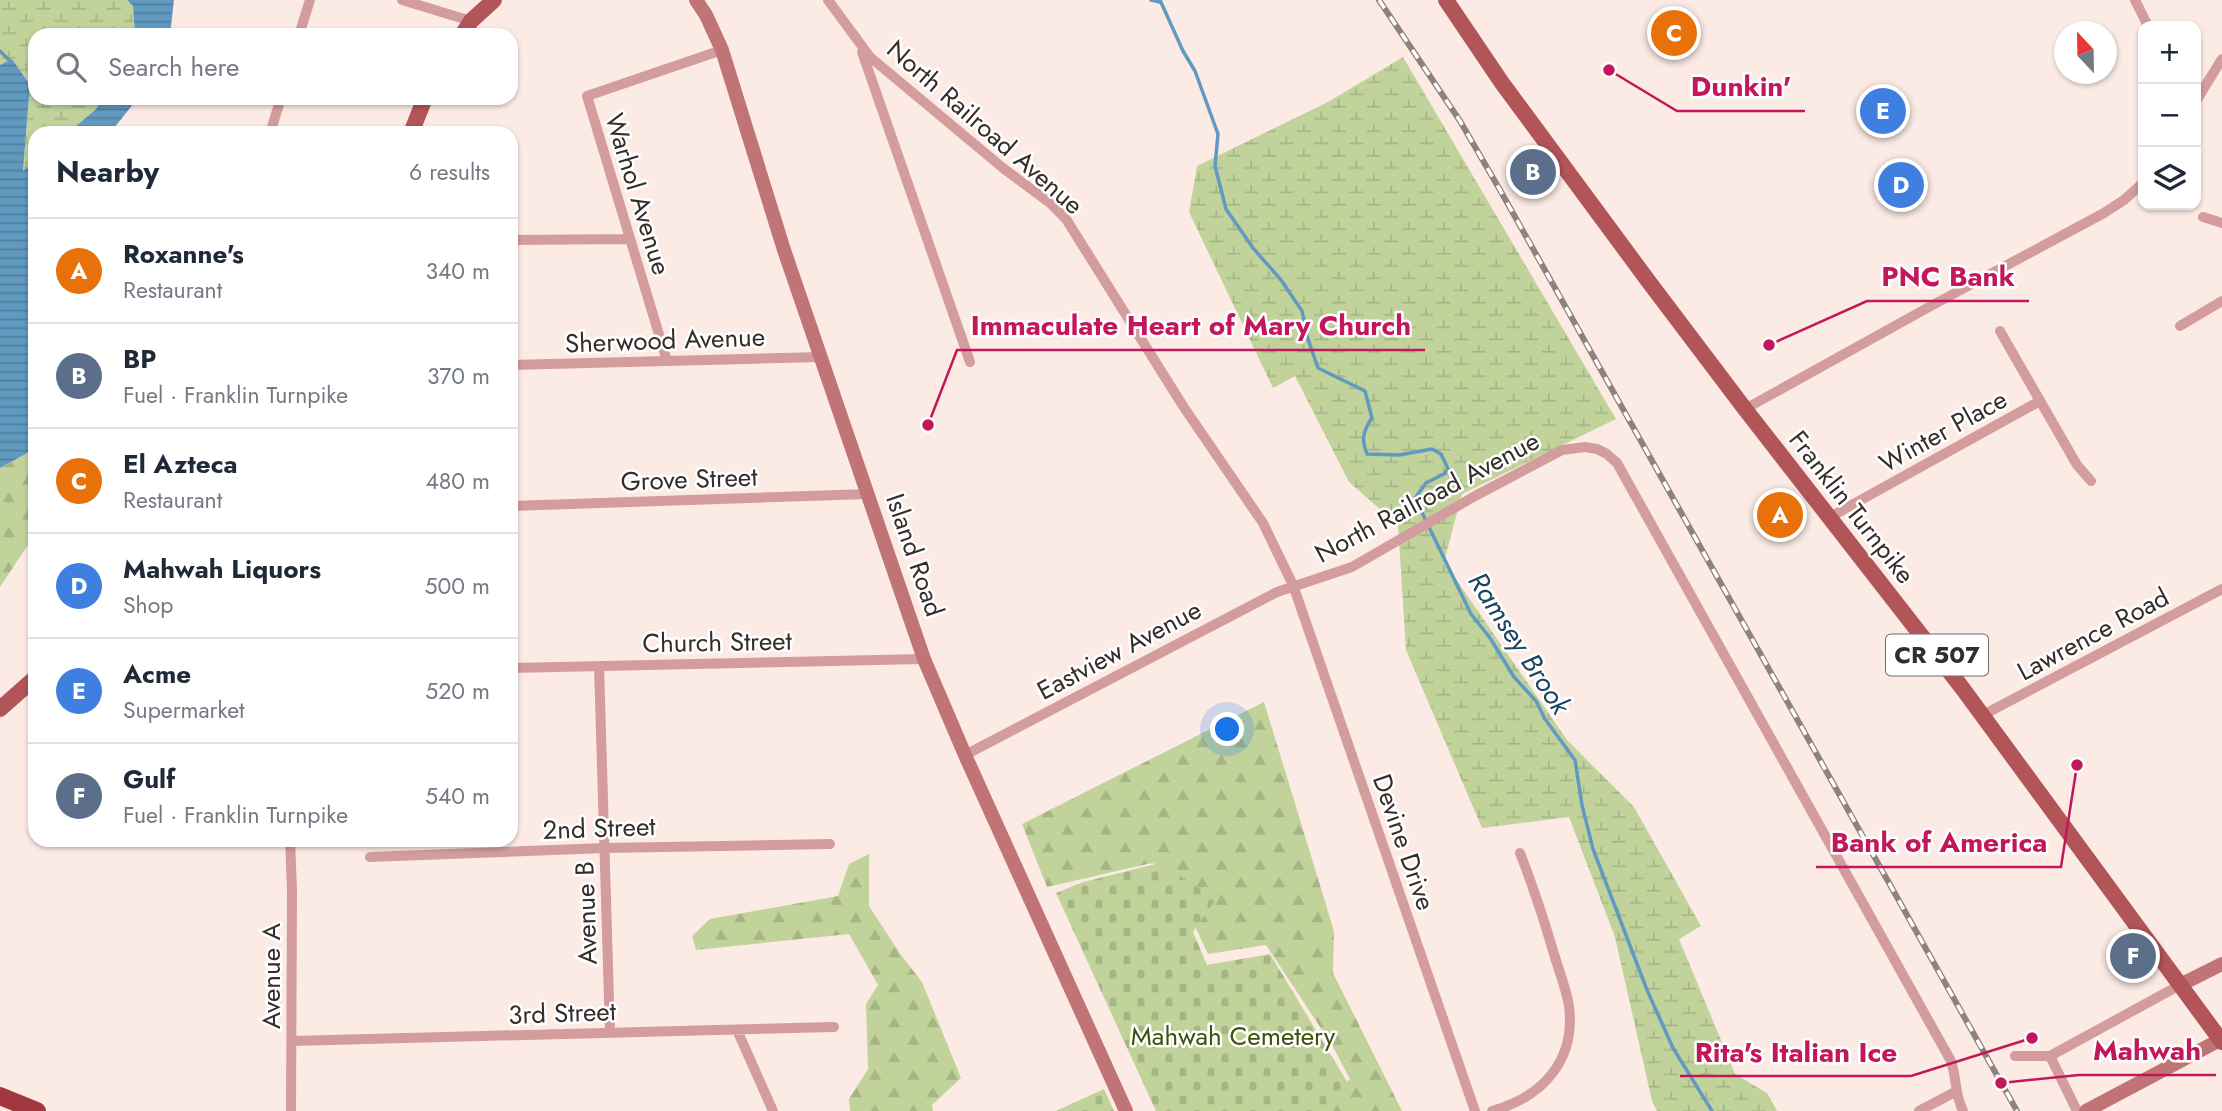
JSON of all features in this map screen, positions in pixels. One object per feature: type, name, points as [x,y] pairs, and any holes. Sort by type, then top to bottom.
[{"type":"highway","points":[[0,1096],[37,1111]]},
{"type":"main road","points":[[466,28],[494,0]]},
{"type":"main road","name":"Island Road","points":[[696,0],[722,50],[784,250],[925,659],[965,755],[1126,1111]]},
{"type":"main road","name":"Franklin Turnpike","points":[[1446,0],[1502,83],[1745,409],[1983,715],[2221,1041]]},
{"type":"main road","points":[[414,126],[422,105]]},
{"type":"main road","points":[[0,709],[28,684]]},
{"type":"main road","points":[[2180,985],[2222,964]]},
{"type":"main road","points":[[2087,1111],[2221,1041]]},
{"type":"street","points":[[301,28],[310,0]]},
{"type":"street","points":[[402,0],[466,28]]},
{"type":"street","name":"North Railroad Avenue","points":[[828,0],[870,57],[1066,219],[1183,405],[1263,523],[1293,585],[1352,567],[1475,496],[1562,450],[1573,447],[1597,449],[1617,463],[1951,1061],[1955,1072],[1955,1092],[1963,1111]]},
{"type":"street","points":[[2135,0],[2146,21]]},
{"type":"street","points":[[858,41],[970,362]]},
{"type":"street","name":"Warhol Avenue","points":[[667,361],[587,96],[722,50]]},
{"type":"street","points":[[2200,84],[2222,59]]},
{"type":"street","points":[[272,126],[279,105]]},
{"type":"street","points":[[1745,409],[2104,213],[2124,201],[2138,188]]},
{"type":"street","points":[[2203,217],[2222,223]]},
{"type":"street","points":[[518,240],[630,239]]},
{"type":"street","points":[[2180,326],[2222,301]]},
{"type":"street","points":[[2000,331],[2077,465],[2091,481]]},
{"type":"street","name":"Sherwood Avenue","points":[[518,365],[820,357]]},
{"type":"street","name":"Winter Place","points":[[1830,517],[2040,401]]},
{"type":"street","name":"Grove Street","points":[[518,506],[868,495]]},
{"type":"street","name":"Eastview Avenue","points":[[965,755],[1220,620],[1293,585]]},
{"type":"street","name":"Devine Drive","points":[[1293,585],[1475,1111]]},
{"type":"street","name":"Lawrence Road","points":[[1983,715],[2220,594]]},
{"type":"street","name":"Church Street","points":[[518,668],[925,659]]},
{"type":"street","name":"Avenue B","points":[[599,666],[611,1033]]},
{"type":"street","name":"2nd Street","points":[[370,857],[605,848],[830,844]]},
{"type":"street","name":"Avenue A","points":[[290,847],[291,1111]]},
{"type":"street","points":[[1492,1111],[1524,1100],[1539,1088],[1558,1064],[1570,1022],[1567,1000],[1539,904],[1520,853]]},
{"type":"street","points":[[2015,1056],[2050,1056],[2180,985]]},
{"type":"street","name":"3rd Street","points":[[292,1041],[834,1027]]},
{"type":"street","points":[[737,1030],[773,1111]]},
{"type":"street","points":[[2050,1056],[2077,1111]]},
{"type":"street","points":[[1919,1111],[1955,1092]]},
{"type":"green space","points":[[0,0],[127,0],[133,6],[135,28],[28,28],[28,82],[12,60],[0,65]]},
{"type":"green space","points":[[1403,57],[1616,419],[1462,494],[1444,562],[1567,740],[1634,807],[1701,926],[1679,939],[1735,1074],[1767,1093],[1777,1111],[1657,1111],[1652,1101],[1615,937],[1569,817],[1482,828],[1406,650],[1398,525],[1349,482],[1295,376],[1273,388],[1189,212],[1197,166],[1328,102]]},
{"type":"green space","points":[[28,105],[99,105],[76,126],[28,126],[28,167],[23,172]]},
{"type":"green space","points":[[28,453],[28,545],[0,587],[0,468]]},
{"type":"green space","points":[[1264,702],[1334,931],[1333,973],[1402,1111],[1318,1111],[1350,1079],[1332,1045],[1266,945],[1208,954],[1168,869],[1152,863],[1047,887],[1022,824]]},
{"type":"green space","points":[[869,854],[869,906],[922,982],[961,1078],[932,1105],[933,1111],[850,1111],[849,1099],[868,1069],[866,1004],[878,985],[849,934],[696,950],[692,936],[710,919],[838,896],[849,864]]},
{"type":"green space","name":"Mahwah Cemetery","points":[[1160,863],[1216,899],[1193,932],[1207,965],[1270,954],[1349,1085],[1333,1111],[1156,1111],[1056,893],[1083,882]]},
{"type":"green space","points":[[1104,1089],[1114,1111],[1056,1111]]},
{"type":"water","points":[[127,0],[174,0],[171,28],[135,28],[133,6]]},
{"type":"water","points":[[12,59],[28,82],[28,105],[23,171],[28,167],[28,453],[0,468],[0,65]]},
{"type":"water","points":[[99,105],[132,105],[116,126],[76,126]]},
{"type":"waterway","points":[[1151,0],[1160,2]]},
{"type":"waterway","name":"Ramsey Brook","points":[[1160,0],[1195,71],[1218,134],[1215,166],[1226,209],[1302,311],[1318,368],[1365,391],[1372,418],[1364,435],[1367,454],[1399,455],[1432,449],[1441,454],[1448,469],[1426,483],[1415,498],[1471,614],[1490,638],[1514,677],[1536,701],[1545,719],[1575,760],[1593,849],[1647,990],[1673,1048],[1712,1111]]},
{"type":"waterway","points":[[0,51],[11,62]]},
{"type":"railway","points":[[1379,0],[1460,121],[1500,190],[2017,1111]]},
{"type":"place","name":"El Azteca","points":[[1674,33]]},
{"type":"place","name":"Dunkin'","points":[[1609,70]]},
{"type":"place","name":"Acme","points":[[1883,111]]},
{"type":"place","name":"BP","points":[[1533,172]]},
{"type":"place","name":"Mahwah Liquors","points":[[1901,185]]},
{"type":"place","name":"PNC Bank","points":[[1769,345]]},
{"type":"place","name":"Immaculate Heart of Mary Church","points":[[928,425]]},
{"type":"place","name":"Roxanne's","points":[[1780,515]]},
{"type":"place","name":"Bank of America","points":[[2077,765]]},
{"type":"place","name":"Gulf","points":[[2133,956]]},
{"type":"place","name":"Rita's Italian Ice","points":[[2032,1038]]},
{"type":"place","name":"Mahwah","points":[[2001,1083]]}]
